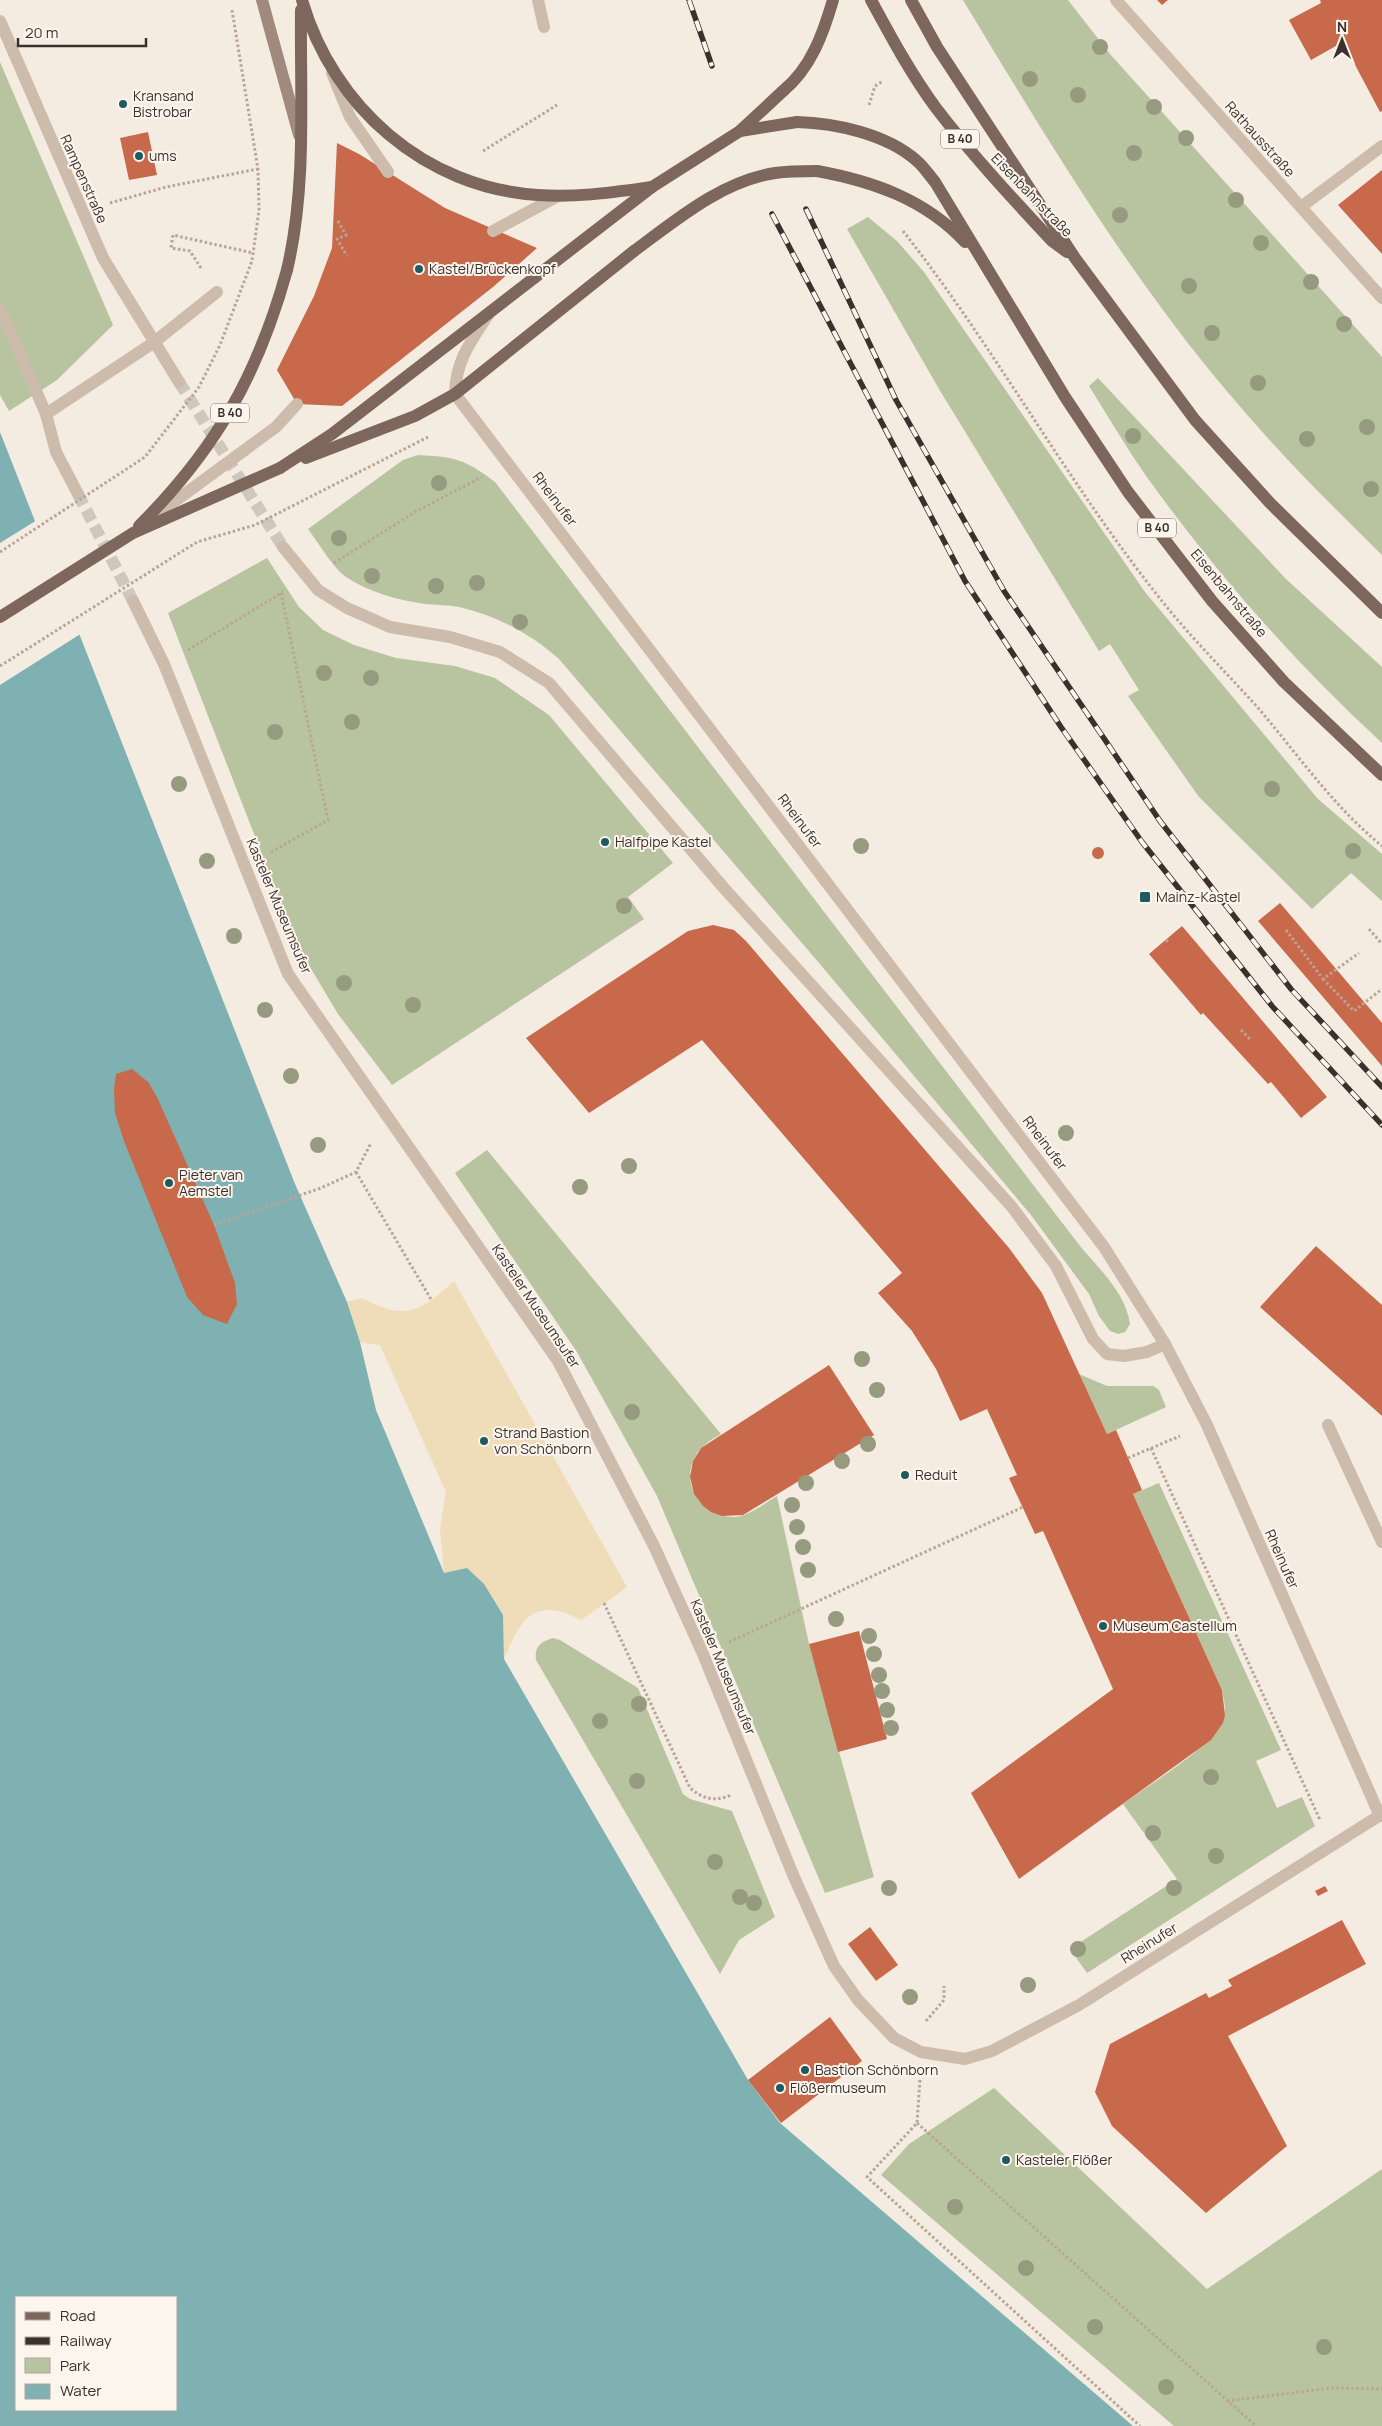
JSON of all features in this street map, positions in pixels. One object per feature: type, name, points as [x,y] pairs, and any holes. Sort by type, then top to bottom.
[{"type":"main road","points":[[262,0],[300,137]]},
{"type":"main road","name":"B 40","points":[[133,532],[180,483],[202,456],[230,414],[254,368],[273,320],[287,270],[297,212],[302,0]]},
{"type":"main road","name":"B 40","points":[[302,0],[311,31],[344,87],[366,113],[391,137],[419,157],[477,184],[514,192],[558,196],[652,187]]},
{"type":"main road","name":"B 40","points":[[280,468],[332,434],[652,187],[740,131],[793,83],[811,57],[824,29],[833,0]]},
{"type":"main road","name":"Eisenbahnstraße","points":[[871,0],[907,66],[936,108],[974,156],[1052,241],[1075,258]]},
{"type":"main road","name":"Eisenbahnstraße","points":[[911,0],[937,46],[1075,258],[1195,420],[1270,504],[1382,613]]},
{"type":"main road","name":"Eisenbahnstraße","points":[[740,131],[796,122],[825,123],[848,127],[889,145],[917,161],[935,182],[1064,397],[1128,492],[1194,577],[1284,682],[1382,775]]},
{"type":"main road","name":"Eisenbahnstraße","points":[[455,394],[634,251],[695,207],[746,180],[774,173],[817,170],[864,181],[903,196],[932,213],[951,228],[980,258]]},
{"type":"main road","name":"B 40","points":[[0,617],[133,532],[280,468],[415,416],[455,394]]},
{"type":"street","points":[[538,0],[544,27]]},
{"type":"street","name":"Rathausstraße","points":[[1116,0],[1382,298]]},
{"type":"street","name":"Rampenstraße","points":[[0,21],[81,212],[103,258],[153,343]]},
{"type":"street","points":[[325,57],[350,117],[388,172]]},
{"type":"street","points":[[1301,207],[1382,146]]},
{"type":"street","points":[[493,231],[558,196]]},
{"type":"street","points":[[46,414],[153,343],[217,292]]},
{"type":"street","points":[[0,308],[46,414],[56,452],[78,494]]},
{"type":"street","points":[[455,394],[456,372],[466,349],[489,314]]},
{"type":"street","points":[[153,343],[179,382]]},
{"type":"street","name":"Rheinufer","points":[[455,394],[1104,1247],[1165,1344],[1206,1425],[1381,1815],[1079,2005],[992,2051],[966,2058],[921,2052]]},
{"type":"street","points":[[133,532],[276,427],[298,404]]},
{"type":"street","points":[[283,547],[318,590],[347,608],[390,628],[450,637],[500,652],[549,683],[723,887],[1012,1207],[1056,1266],[1093,1340],[1106,1354],[1124,1356],[1147,1352],[1165,1344]]},
{"type":"street","name":"Kasteler Museumsufer","points":[[133,601],[164,664],[288,974],[558,1361],[654,1546],[703,1654],[834,1966],[858,2000],[894,2038],[921,2052]]},
{"type":"street","points":[[1328,1425],[1382,1542]]},
{"type":"path","points":[[0,552],[145,457],[199,387],[220,345],[252,261],[259,210],[258,169],[230,0]]},
{"type":"path","points":[[868,108],[875,86],[891,75]]},
{"type":"path","points":[[483,151],[557,105]]},
{"type":"path","points":[[81,212],[166,187],[258,169]]},
{"type":"path","points":[[338,221],[346,235],[337,238],[347,256]]},
{"type":"path","points":[[190,251],[170,248],[173,235],[253,253]]},
{"type":"path","points":[[0,666],[197,542],[255,525],[428,437]]},
{"type":"path","points":[[343,558],[415,512],[509,463]]},
{"type":"path","points":[[164,664],[308,576]]},
{"type":"path","points":[[245,867],[328,820],[281,593]]},
{"type":"path","points":[[1369,929],[1382,944]]},
{"type":"path","points":[[1286,930],[1323,979],[1354,1011],[1382,989]]},
{"type":"path","points":[[1323,979],[1359,953]]},
{"type":"path","points":[[1241,1030],[1251,1040]]},
{"type":"path","points":[[214,1225],[321,1188],[356,1172],[386,1113]]},
{"type":"path","points":[[356,1172],[432,1300]]},
{"type":"path","points":[[1128,1458],[1206,1425]]},
{"type":"path","points":[[1151,1448],[1332,1846]]},
{"type":"path","points":[[703,1654],[802,1606],[1022,1507]]},
{"type":"path","points":[[604,1603],[690,1788],[701,1797],[721,1800],[756,1784]]},
{"type":"path","points":[[902,2042],[926,2021],[944,2000],[944,1986]]},
{"type":"path","points":[[921,2052],[918,2123],[867,2177],[1140,2426]]},
{"type":"path","points":[[918,2123],[1256,2426]]},
{"type":"path","points":[[1227,2401],[1331,2388],[1382,2389]]},
{"type":"green space","points":[[963,0],[1068,0],[1110,54],[1382,357],[1382,555],[1267,437],[1193,350],[1089,204]]},
{"type":"green space","points":[[0,62],[113,325],[57,380],[9,411],[0,395]]},
{"type":"green space","points":[[868,217],[897,241],[924,272],[1145,592],[1318,799],[1382,854],[1382,901],[1351,873],[1312,909],[1199,797],[1128,696],[1139,690],[1110,644],[1099,651],[939,389],[847,229]]},
{"type":"green space","points":[[1098,378],[1286,579],[1382,667],[1382,743],[1318,681],[1257,616],[1200,547],[1146,476],[1089,386]]},
{"type":"green space","points":[[418,455],[451,458],[476,468],[495,482],[1080,1246],[1111,1282],[1127,1313],[1130,1324],[1125,1332],[1118,1334],[1110,1331],[1099,1316],[1089,1294],[1031,1215],[559,659],[525,633],[487,615],[459,607],[425,604],[384,595],[346,577],[331,561],[308,529],[403,460]]},
{"type":"green space","points":[[267,558],[299,607],[323,630],[354,645],[396,658],[455,666],[495,678],[549,715],[673,863],[628,897],[644,919],[392,1085],[338,1014],[298,947],[168,613]]},
{"type":"green space","points":[[487,1150],[721,1434],[700,1450],[691,1468],[690,1479],[698,1499],[714,1513],[736,1517],[752,1511],[777,1496],[809,1644],[874,1877],[825,1893],[657,1496],[577,1352],[455,1173]]},
{"type":"green space","points":[[1079,1374],[1107,1386],[1153,1386],[1159,1390],[1166,1407],[1107,1434]]},
{"type":"green space","points":[[1159,1483],[1281,1750],[1256,1761],[1277,1808],[1302,1797],[1315,1826],[1087,1973],[1070,1949],[1177,1879],[1123,1804],[1179,1765],[1207,1742],[1217,1730],[1225,1713],[1222,1690],[1133,1494]]},
{"type":"green space","points":[[553,1638],[560,1640],[638,1688],[683,1794],[690,1799],[732,1811],[775,1917],[739,1940],[720,1974],[536,1660],[536,1651],[539,1645]]},
{"type":"green space","points":[[994,2088],[1207,2289],[1382,2169],[1382,2426],[1174,2426],[881,2175],[909,2144]]},
{"type":"sand","name":"Strand Bastion von Schönborn","points":[[454,1281],[627,1587],[581,1620],[552,1610],[540,1611],[531,1615],[523,1622],[504,1659],[503,1615],[444,1573],[440,1530],[446,1492],[380,1345],[360,1342],[347,1302],[362,1298],[390,1309],[411,1310],[431,1300]]},
{"type":"water","points":[[0,432],[295,1184],[347,1302],[360,1342],[376,1410],[444,1573],[467,1568],[484,1584],[503,1615],[504,1659],[748,2080],[780,2123],[1133,2426],[0,2426]]},
{"type":"pier","points":[[37,520],[82,633],[0,685],[0,543]]},
{"type":"building","points":[[1157,0],[1168,0],[1162,5]]},
{"type":"building","points":[[1320,0],[1382,0],[1382,111],[1380,112],[1343,42],[1311,60],[1289,20],[1321,3]]},
{"type":"building","name":"ums","points":[[148,132],[157,175],[129,180],[120,138]]},
{"type":"building","name":"Kastel/Brückenkopf","points":[[337,143],[359,154],[445,208],[537,248],[493,287],[342,406],[297,404],[277,370],[314,296],[332,248]]},
{"type":"building","points":[[1382,170],[1382,254],[1338,205]]},
{"type":"building","points":[[1096,847],[1100,847],[1104,853],[1100,859],[1096,859],[1092,855],[1092,851]]},
{"type":"building","points":[[1280,903],[1382,1023],[1382,1066],[1258,921]]},
{"type":"building","points":[[713,925],[734,930],[746,941],[1009,1248],[1042,1293],[1107,1434],[1116,1430],[1142,1490],[1133,1494],[1222,1690],[1225,1715],[1223,1723],[1211,1740],[1019,1879],[971,1793],[1113,1689],[1043,1531],[1035,1534],[1009,1478],[1017,1475],[987,1409],[960,1421],[936,1369],[912,1331],[878,1293],[902,1273],[702,1040],[589,1113],[526,1038],[688,931]]},
{"type":"building","points":[[1182,926],[1327,1097],[1301,1118],[1271,1082],[1268,1084],[1203,1013],[1201,1015],[1149,954]]},
{"type":"building","name":"Pieter van Aemstel","points":[[132,1069],[148,1082],[157,1097],[214,1225],[235,1283],[237,1304],[227,1324],[203,1315],[187,1297],[124,1141],[115,1113],[114,1089],[116,1074]]},
{"type":"building","points":[[1316,1246],[1382,1305],[1382,1416],[1260,1307]]},
{"type":"building","points":[[829,1365],[874,1435],[743,1515],[722,1516],[711,1512],[703,1506],[694,1494],[690,1477],[693,1461],[701,1448]]},
{"type":"building","points":[[859,1631],[887,1739],[838,1752],[809,1644]]},
{"type":"building","points":[[1325,1886],[1328,1891],[1318,1896],[1315,1891]]},
{"type":"building","points":[[1342,1920],[1366,1964],[1228,2036],[1287,2146],[1206,2213],[1112,2126],[1095,2092],[1110,2044],[1206,1993],[1209,1998],[1232,1986],[1228,1980]]},
{"type":"building","points":[[870,1927],[898,1965],[876,1981],[848,1944]]},
{"type":"building","name":"Bastion Schönborn","points":[[830,2017],[862,2061],[781,2123],[748,2080]]},
{"type":"tunnel","points":[[179,382],[283,547]]},
{"type":"tunnel","points":[[78,494],[133,601]]},
{"type":"railway","points":[[689,0],[712,66]]},
{"type":"railway","points":[[806,209],[896,400],[1004,591],[1160,821],[1291,989],[1382,1087]]},
{"type":"railway","points":[[772,214],[965,581],[1061,727],[1142,842],[1272,1006],[1382,1125]]},
{"type":"place","name":"Kransand Bistrobar","points":[[123,104]]},
{"type":"place","name":"ums","points":[[139,156]]},
{"type":"place","name":"Kastel/Brückenkopf","points":[[419,269]]},
{"type":"place","name":"Halfpipe Kastel","points":[[605,842]]},
{"type":"place","name":"Mainz-Kastel","points":[[1145,897]]},
{"type":"place","name":"Pieter van Aemstel","points":[[169,1183]]},
{"type":"place","name":"Strand Bastion von Schönborn","points":[[484,1441]]},
{"type":"place","name":"Reduit","points":[[905,1475]]},
{"type":"place","name":"Museum Castellum","points":[[1103,1626]]},
{"type":"place","name":"Bastion Schönborn","points":[[805,2070]]},
{"type":"place","name":"Flößermuseum","points":[[780,2088]]},
{"type":"place","name":"Kasteler Flößer","points":[[1006,2160]]}]
